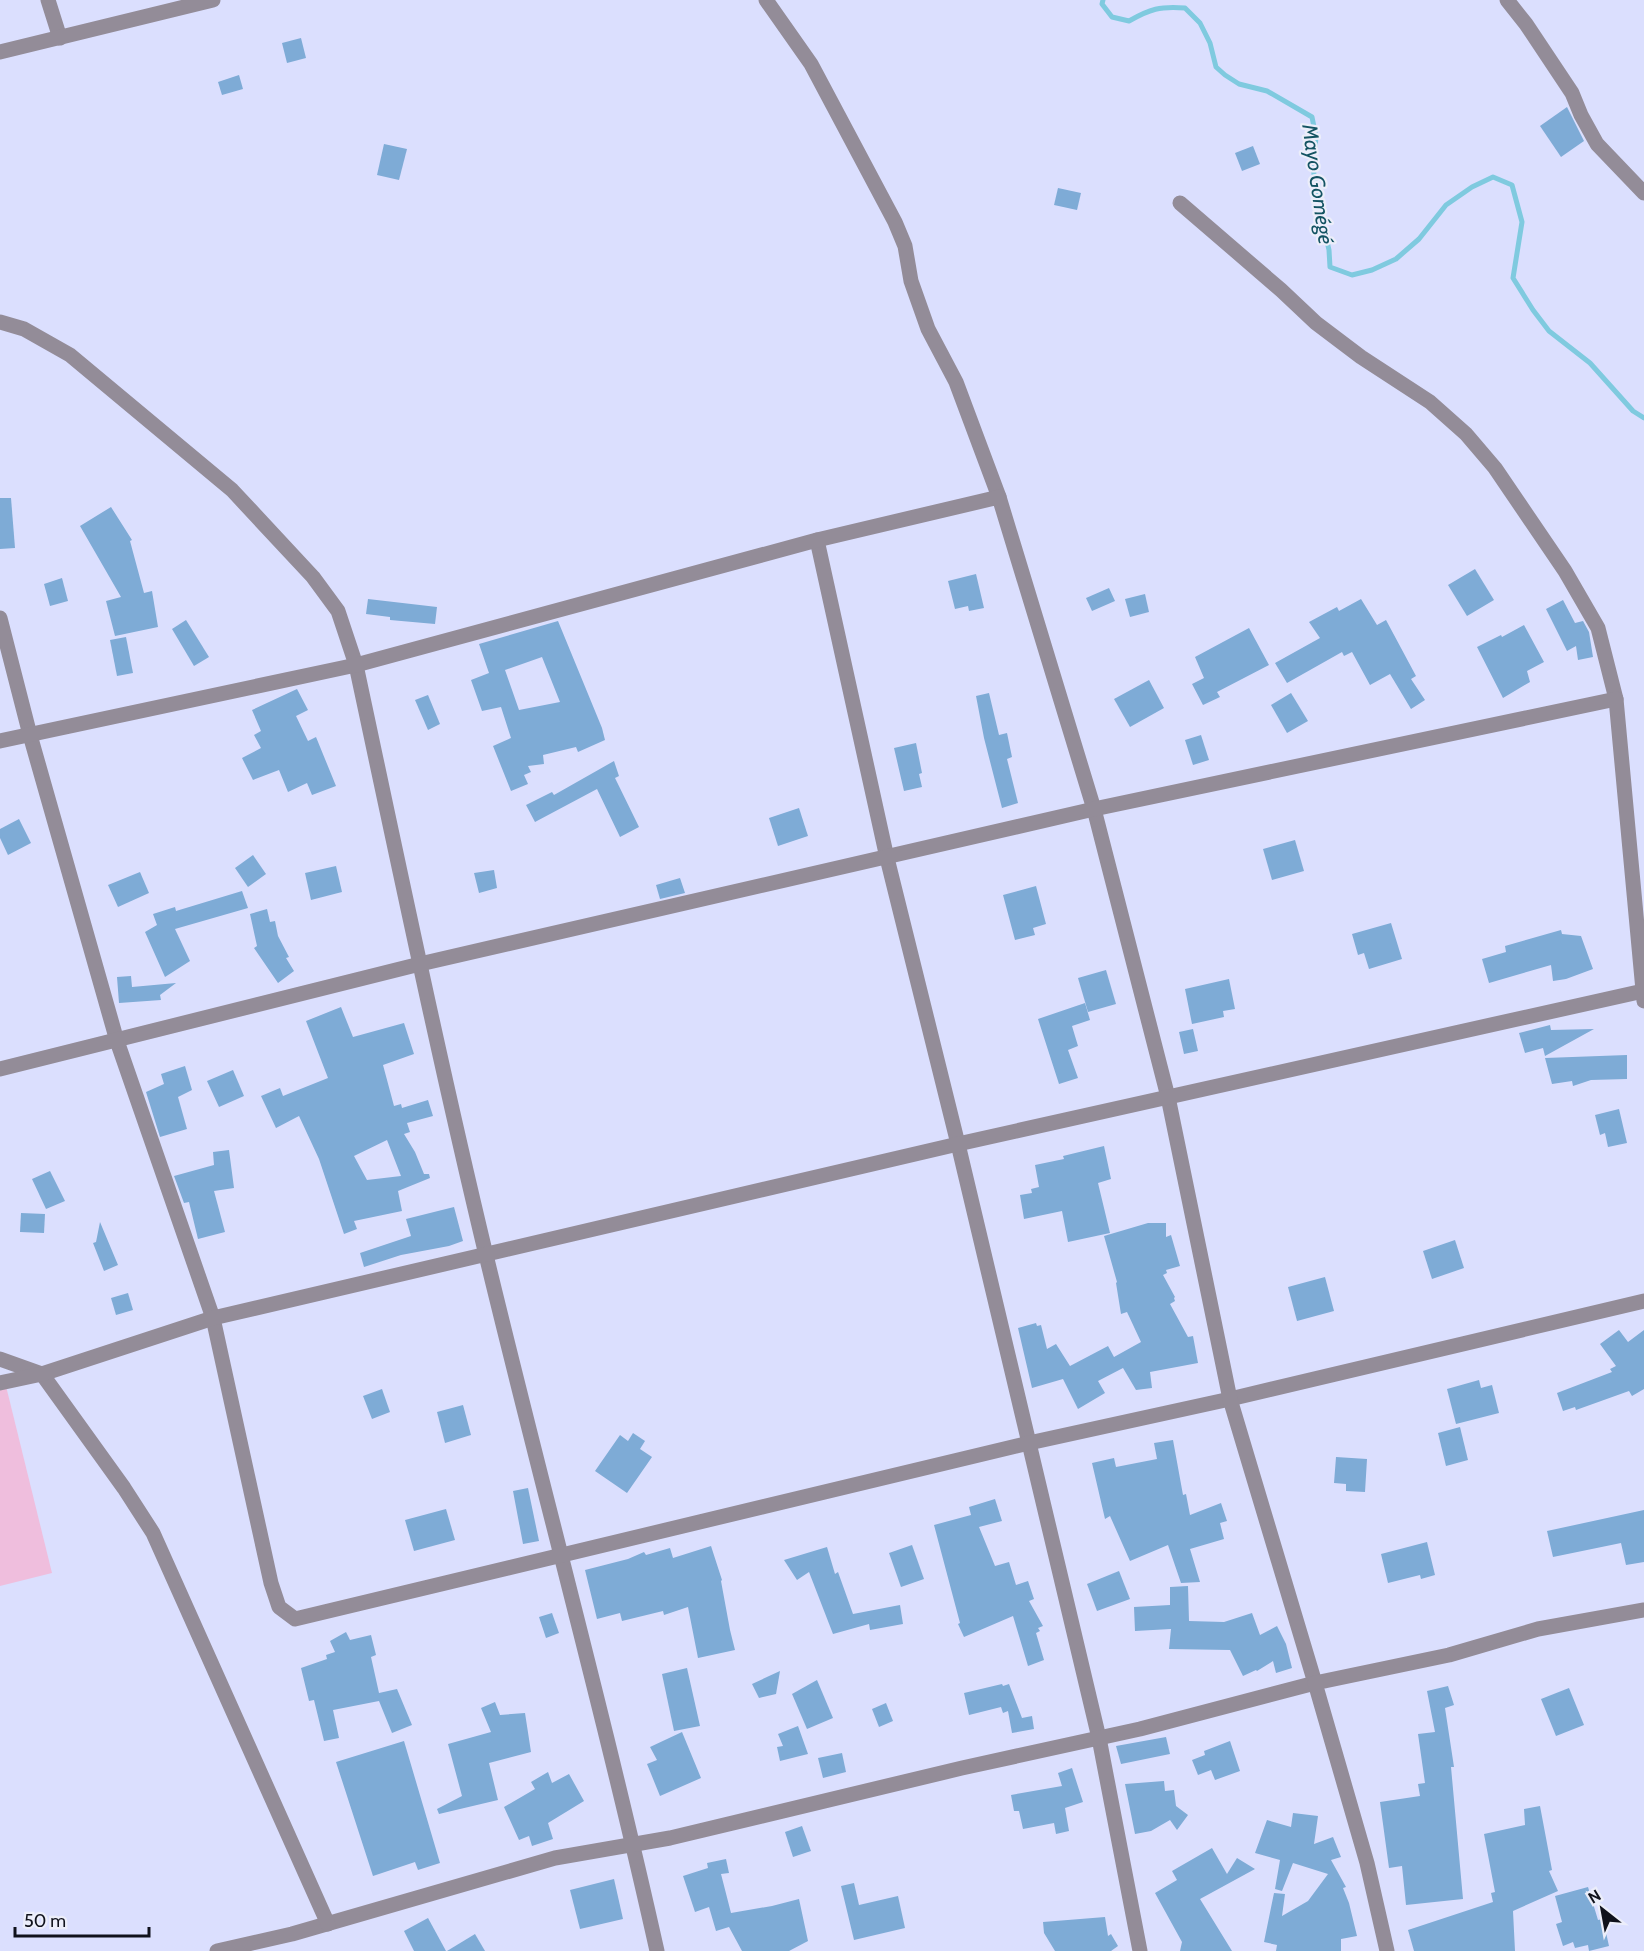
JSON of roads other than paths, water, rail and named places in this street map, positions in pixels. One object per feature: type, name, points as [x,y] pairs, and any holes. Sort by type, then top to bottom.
[{"type":"street","points":[[48,0],[60,38]]},
{"type":"street","points":[[0,52],[213,0]]},
{"type":"street","points":[[766,0],[811,64],[895,222],[905,246],[911,281],[928,329],[956,382],[999,497],[1094,809],[1168,1097],[1230,1399],[1316,1683],[1367,1863],[1387,1951]]},
{"type":"street","points":[[1507,0],[1526,24],[1572,93],[1597,144],[1644,194]]},
{"type":"street","points":[[0,1383],[42,1374],[213,1318],[958,1144],[1644,996],[1616,699],[1598,628],[1565,571],[1495,468],[1466,434],[1430,402],[1361,357],[1316,323],[1180,203]]},
{"type":"street","points":[[0,322],[24,329],[70,356],[232,490],[313,577],[338,611],[356,665],[420,964],[486,1254],[562,1554],[657,1951]]},
{"type":"street","points":[[0,741],[356,665],[817,540],[999,497]]},
{"type":"street","points":[[817,540],[887,858],[958,1144],[1099,1738],[1140,1951]]},
{"type":"street","points":[[0,618],[30,735],[117,1041],[213,1318],[271,1583],[279,1608],[295,1619],[1029,1443],[1230,1399],[1644,1301]]},
{"type":"street","points":[[0,1069],[420,964],[1094,809],[1616,699]]},
{"type":"street","points":[[0,1359],[42,1374],[124,1488],[153,1533],[328,1924]]},
{"type":"street","points":[[217,1951],[292,1934],[555,1858],[670,1838],[962,1768],[1099,1738],[1316,1683],[1449,1655],[1538,1629],[1644,1610]]},
{"type":"waterway","name":"Mayo Gomégé","points":[[1103,0],[1102,4],[1112,17],[1129,21],[1156,9],[1185,8],[1200,23],[1210,43],[1216,67],[1225,75],[1239,84],[1267,91],[1312,117],[1316,137],[1313,167],[1318,203],[1329,250],[1330,267],[1352,275],[1372,270],[1396,259],[1419,239],[1446,205],[1472,187],[1493,177],[1512,185],[1522,222],[1513,278],[1549,331],[1590,363],[1633,411],[1644,418]]}]
